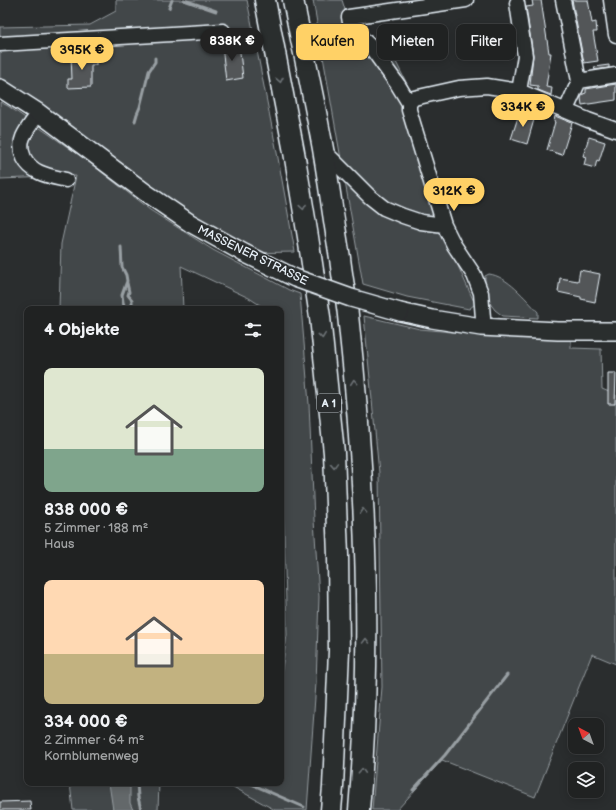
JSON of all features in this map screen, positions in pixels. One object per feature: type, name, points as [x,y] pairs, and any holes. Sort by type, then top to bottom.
[{"type":"highway","name":"A 1","points":[[265,0],[294,152],[308,237],[320,317],[334,454],[338,555],[339,651],[331,810]]},
{"type":"highway","name":"A 1","points":[[293,0],[323,150],[348,314],[361,451],[366,555],[366,643],[365,719],[359,810]]},
{"type":"main road","name":"MASSENER STRASSE","points":[[0,88],[39,113],[152,197],[190,223],[244,253],[295,278],[351,298],[400,312],[432,319],[481,327],[558,331],[616,331]]},
{"type":"street","points":[[466,0],[349,18],[351,28],[370,46],[398,85],[409,104],[409,110],[444,224],[454,245],[474,275],[481,293],[483,318],[481,327]]},
{"type":"street","points":[[563,0],[579,81],[566,110]]},
{"type":"street","points":[[611,0],[616,34]]},
{"type":"street","points":[[517,3],[525,56],[519,91]]},
{"type":"street","points":[[0,44],[223,31]]},
{"type":"street","points":[[579,81],[616,74]]},
{"type":"street","points":[[409,104],[414,98],[418,97],[459,88],[487,86],[519,91],[616,130]]},
{"type":"street","points":[[39,113],[23,137],[21,152],[25,160],[34,170],[66,180]]},
{"type":"street","points":[[323,150],[370,197],[384,208],[422,222],[444,224]]},
{"type":"shaded area","points":[[116,0],[247,0],[295,252],[244,253],[0,88],[0,27],[90,25],[116,11]]},
{"type":"shaded area","points":[[313,0],[342,0],[346,13],[354,24],[317,24]]},
{"type":"shaded area","points":[[377,44],[377,60],[395,60],[414,98],[438,221],[475,304],[469,309],[407,297],[363,284],[324,60],[369,60],[369,45],[370,46]]},
{"type":"shaded area","points":[[0,102],[85,159],[150,210],[213,250],[289,290],[300,294],[309,404],[319,597],[316,683],[307,810],[275,810],[231,786],[284,786],[284,655],[287,635],[284,534],[284,306],[261,306],[249,298],[181,266],[183,306],[59,306],[61,244],[76,176],[0,179]]},
{"type":"shaded area","points":[[489,274],[503,279],[516,289],[538,312],[538,318],[503,316],[495,310],[489,302],[485,292],[485,276]]},
{"type":"shaded area","points":[[364,316],[420,329],[484,335],[571,338],[571,348],[601,349],[602,389],[616,395],[616,664],[592,654],[535,797],[442,760],[397,810],[372,810],[382,687],[379,473]]},
{"type":"shaded area","points":[[70,786],[159,786],[158,810],[73,810]]},
{"type":"shaded area","points":[[109,786],[130,786],[130,803],[133,810],[113,810]]},
{"type":"building","points":[[532,0],[541,0],[549,53],[551,53],[546,87],[552,88],[551,95],[538,90],[538,86],[530,85],[533,55],[526,7],[533,6]]},
{"type":"building","points":[[572,0],[588,0],[592,23],[596,22],[597,32],[593,32],[598,61],[584,63]]},
{"type":"building","points":[[239,44],[243,78],[226,81],[222,46]]},
{"type":"building","points":[[96,54],[96,65],[91,65],[91,87],[68,88],[68,79],[72,79],[71,55]]},
{"type":"building","points":[[609,65],[609,68],[595,70],[594,67]]},
{"type":"building","points":[[616,84],[616,100],[582,105],[581,98],[583,94],[586,93],[586,89]]},
{"type":"building","points":[[520,111],[535,116],[527,144],[511,139]]},
{"type":"building","points":[[555,116],[572,123],[562,155],[547,150],[555,122]]},
{"type":"building","points":[[589,137],[605,142],[599,161],[597,160],[595,168],[584,165],[586,157],[583,156]]},
{"type":"building","points":[[580,270],[600,274],[595,302],[558,292],[560,278],[578,281]]},
{"type":"building","points":[[608,373],[616,373],[615,404],[608,404]]},
{"type":"building","points":[[30,801],[31,810],[0,810],[0,802]]},
{"type":"waterway","points":[[169,8],[172,0]]},
{"type":"waterway","points":[[184,0],[216,11]]},
{"type":"waterway","points":[[135,121],[149,71],[155,62],[155,58]]},
{"type":"waterway","points":[[121,247],[122,267],[127,281],[122,295],[124,306]]},
{"type":"waterway","points":[[127,283],[129,292],[128,295],[132,300],[132,306]]},
{"type":"waterway","points":[[413,790],[445,755],[507,675]]},
{"type":"waterway","points":[[137,786],[141,810]]},
{"type":"waterway","points":[[256,786],[304,807]]}]
